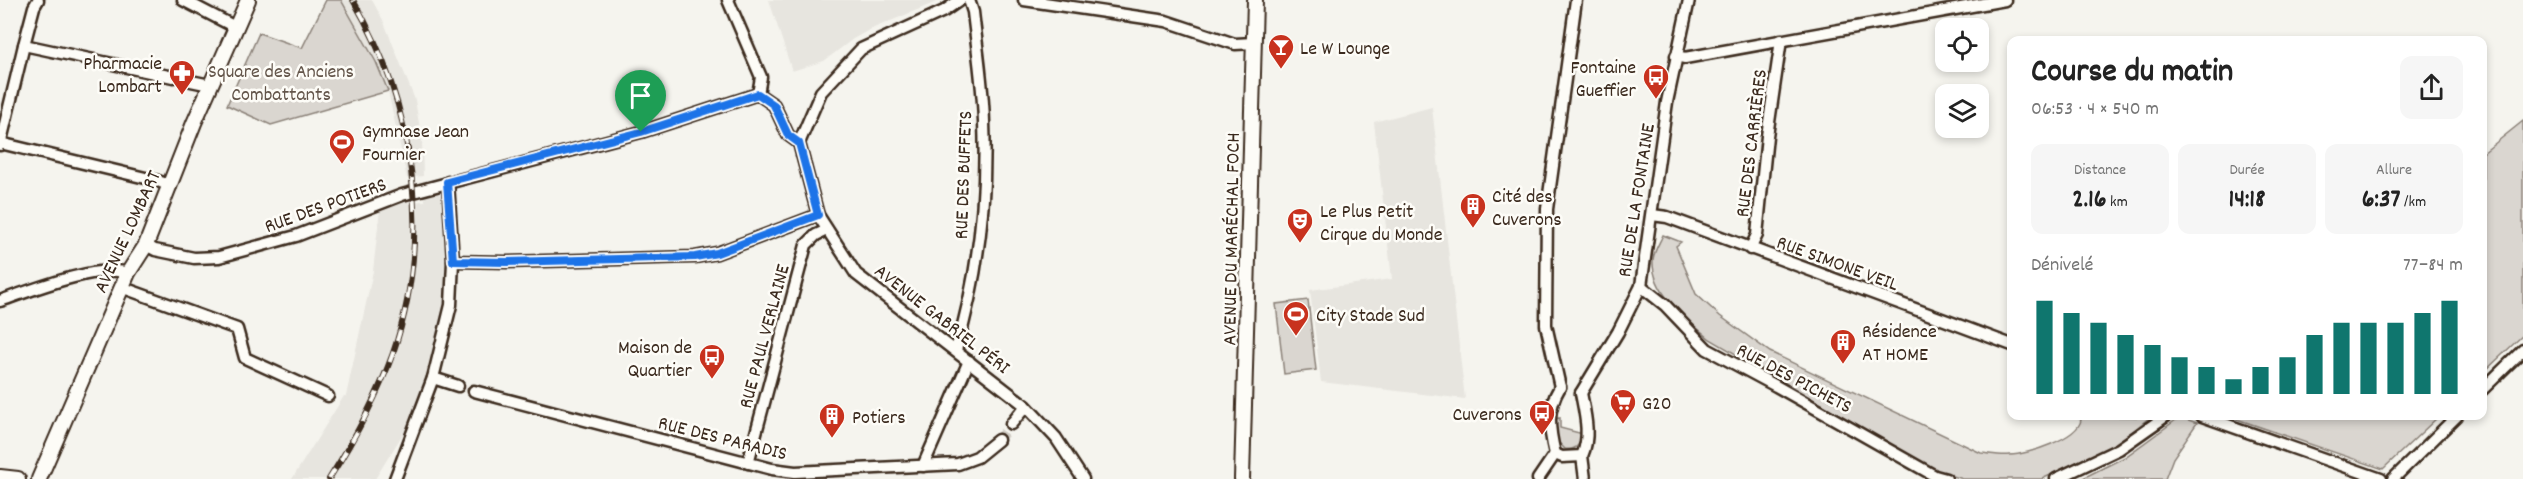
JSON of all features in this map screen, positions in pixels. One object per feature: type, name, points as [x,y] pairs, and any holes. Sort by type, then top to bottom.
[{"type":"main road","name":"AVENUE LOMBART","points":[[39,479],[121,287],[146,245],[194,123],[248,0]]},
{"type":"main road","name":"AVENUE DU MARÉCHAL FOCH","points":[[1245,478],[1255,0]]},
{"type":"main road","points":[[0,477],[18,479]]},
{"type":"street","points":[[38,0],[24,45],[0,144],[171,186]]},
{"type":"street","points":[[183,0],[235,27]]},
{"type":"street","points":[[728,0],[760,77],[758,94],[774,105],[788,135],[799,143],[821,92],[861,49],[944,11],[960,0]]},
{"type":"street","name":"RUE DES BUFFETS","points":[[956,350],[979,245],[983,194],[984,121],[973,12],[969,0]]},
{"type":"street","points":[[1024,0],[1166,21],[1235,44],[1254,43]]},
{"type":"street","points":[[1538,479],[1555,454],[1549,416],[1552,401],[1560,387],[1545,325],[1547,209],[1576,0]]},
{"type":"street","name":"RUE DE LA FONTAINE","points":[[1581,393],[1618,332],[1641,286],[1676,56],[1689,0]]},
{"type":"street","points":[[1676,56],[1685,58],[2005,0]]},
{"type":"street","name":"RUE DES CARRIÈRES","points":[[1750,249],[1757,235],[1767,136],[1781,40]]},
{"type":"street","points":[[24,45],[173,77]]},
{"type":"street","points":[[191,81],[210,85]]},
{"type":"street","name":"RUE DES POTIERS","points":[[146,245],[172,255],[194,258],[219,257],[296,236],[402,195],[641,132],[758,94]]},
{"type":"street","name":"AVENUE GABRIEL PÉRI","points":[[799,143],[818,215],[856,274],[1026,406],[1056,438],[1083,479]]},
{"type":"street","points":[[395,479],[433,378],[451,305],[453,261],[447,182]]},
{"type":"street","points":[[453,261],[506,262],[695,257],[717,253],[818,215]]},
{"type":"street","name":"RUE SIMONE VEIL","points":[[1652,215],[1667,217],[2007,343]]},
{"type":"street","name":"RUE PAUL VERLAINE","points":[[748,463],[806,245],[816,235],[827,230]]},
{"type":"street","points":[[0,301],[69,278],[119,270],[128,273]]},
{"type":"street","name":"RUE DES PICHETS","points":[[1641,286],[1665,305],[1707,350],[1776,386],[1935,476],[1946,479]]},
{"type":"street","points":[[121,287],[237,329],[245,358],[328,396]]},
{"type":"street","points":[[2487,385],[2523,350]]},
{"type":"street","points":[[923,466],[969,361]]},
{"type":"street","points":[[433,378],[458,386]]},
{"type":"street","points":[[1560,387],[1571,388],[1581,393],[1586,422],[1587,445],[1582,456],[1585,479]]},
{"type":"street","name":"RUE DES PARADIS","points":[[474,391],[748,463],[795,472],[958,464],[977,457],[998,440]]},
{"type":"street","points":[[1011,424],[1026,406]]},
{"type":"street","points":[[2056,479],[2119,449],[2160,420]]},
{"type":"street","points":[[2213,420],[2381,479]]},
{"type":"street","points":[[2393,479],[2453,420]]},
{"type":"street","points":[[1555,454],[1562,457],[1582,456]]},
{"type":"shaded area","points":[[341,0],[372,0],[383,20],[415,100],[422,141],[423,176],[407,178],[388,91],[376,62]]},
{"type":"shaded area","points":[[769,0],[941,0],[869,30],[824,61],[792,71]]},
{"type":"shaded area","points":[[1432,107],[1465,399],[1321,382],[1310,290],[1392,279],[1374,122]]},
{"type":"shaded area","points":[[444,193],[446,297],[427,375],[409,424],[375,479],[292,479],[346,396],[373,271],[380,209],[409,200],[409,202],[425,201],[425,196]]},
{"type":"green space","name":"Square des Anciens Combattants","points":[[326,0],[341,0],[376,62],[388,91],[271,125],[227,105],[259,33],[302,48]]},
{"type":"green space","points":[[2523,121],[2523,335],[2487,369],[2487,150]]},
{"type":"green space","points":[[1663,235],[1681,242],[1676,246],[1696,294],[1720,316],[1770,352],[1981,453],[2018,454],[2039,449],[2071,433],[2078,427],[2081,420],[2146,420],[2117,444],[2042,479],[1963,479],[1936,471],[1710,339],[1665,295],[1654,273],[1654,254]]},
{"type":"green space","name":"City Stade Sud","points":[[1308,300],[1316,370],[1284,374],[1276,304]]},
{"type":"green space","points":[[1560,418],[1560,428],[1583,434],[1575,448],[1565,449],[1555,439],[1554,419]]},
{"type":"green space","points":[[2176,420],[2197,423],[2173,458],[2165,479],[2081,479],[2125,457]]},
{"type":"green space","points":[[2240,420],[2435,420],[2383,469]]},
{"type":"tunnel","points":[[173,77],[191,81]]},
{"type":"tunnel","points":[[998,440],[1011,424]]},
{"type":"railway","points":[[329,479],[365,418],[387,370],[405,309],[412,264],[414,218],[411,172],[403,127],[391,83],[374,41],[353,0]]},
{"type":"place","name":"Le W Lounge","points":[[1281,70]]},
{"type":"place","name":"Pharmacie Lombart","points":[[182,96]]},
{"type":"place","name":"Fontaine Gueffier","points":[[1656,100]]},
{"type":"place","name":"Gymnase Jean Fournier","points":[[342,165]]},
{"type":"place","name":"Cité des Cuverons","points":[[1473,229]]},
{"type":"place","name":"Le Plus Petit Cirque du Monde","points":[[1300,244]]},
{"type":"place","name":"City Stade Sud","points":[[1296,337]]},
{"type":"place","name":"Résidence AT HOME","points":[[1843,365]]},
{"type":"place","name":"Maison de Quartier","points":[[712,380]]},
{"type":"place","name":"G20","points":[[1623,425]]},
{"type":"place","name":"Cuverons","points":[[1542,436]]},
{"type":"place","name":"Potiers","points":[[832,439]]},
{"type":"route","points":[[758,94],[774,105],[788,135],[799,143],[818,215],[717,253],[695,257],[506,262],[453,261],[447,182],[641,132],[758,94]]}]
